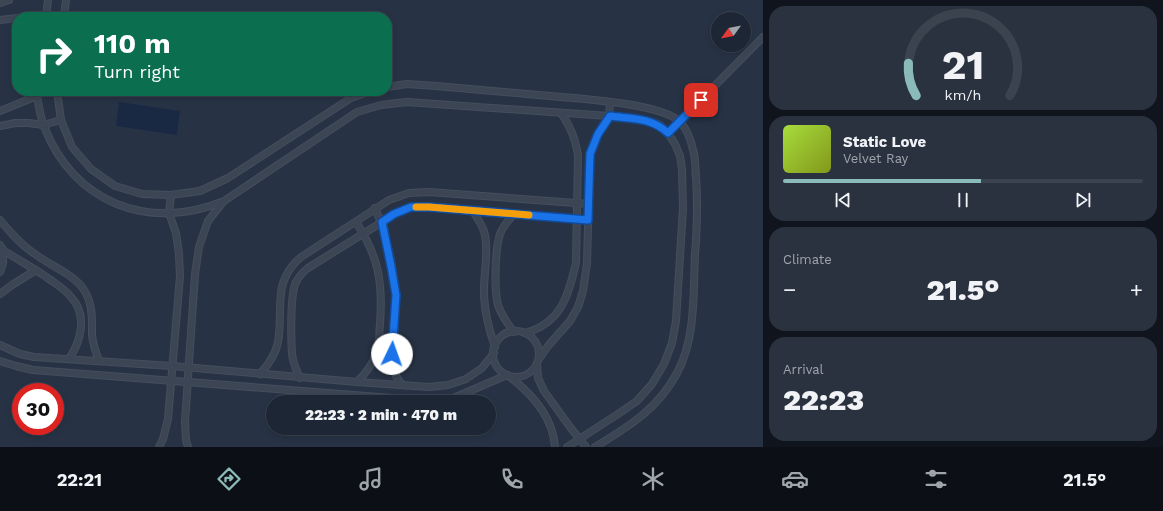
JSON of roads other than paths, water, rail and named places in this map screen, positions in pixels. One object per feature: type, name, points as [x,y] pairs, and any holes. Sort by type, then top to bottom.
[{"type":"street","points":[[0,2],[9,0]]},
{"type":"street","points":[[47,12],[48,0]]},
{"type":"street","points":[[65,12],[66,0]]},
{"type":"street","points":[[0,20],[12,19]]},
{"type":"street","points":[[668,133],[763,37]]},
{"type":"street","points":[[392,86],[407,84],[436,86],[610,102],[654,110],[667,114],[680,122],[688,135],[694,151],[698,207],[691,324],[686,349],[677,373],[671,383],[664,394],[647,413],[595,447]]},
{"type":"street","points":[[0,111],[33,96]]},
{"type":"street","points":[[37,96],[43,125],[58,155],[79,180],[106,199],[126,208],[147,213],[188,212],[206,208],[224,201],[357,112],[381,105],[407,102],[610,116],[649,121],[660,126],[668,133],[675,144],[680,156],[682,169],[683,208],[676,321],[672,343],[664,364],[652,384],[637,401],[566,447]]},
{"type":"street","points":[[58,96],[61,120],[72,147],[91,169],[114,186],[142,194],[171,195],[200,192],[228,178],[351,98],[357,96]]},
{"type":"street","points":[[0,361],[33,370],[430,401],[451,399],[508,375],[517,377],[525,375],[532,371],[548,346],[570,321],[578,307],[583,291],[587,264],[590,154],[598,134],[610,116],[610,102]]},
{"type":"street","points":[[0,345],[20,354],[34,356],[172,366],[300,378],[429,386],[448,385],[466,379],[482,368],[499,340],[506,334],[514,332],[524,333],[537,329],[549,322],[558,313],[572,281],[576,264],[578,156],[576,140],[570,126],[561,113]]},
{"type":"street","points":[[0,126],[15,123],[43,125],[61,120]]},
{"type":"street","points":[[260,374],[268,365],[278,343],[281,293],[284,278],[291,265],[301,256],[389,200],[409,194],[429,192],[589,204]]},
{"type":"street","points":[[159,447],[163,439],[168,419],[180,269],[176,234],[169,213],[171,195]]},
{"type":"street","points":[[188,447],[185,422],[195,274],[199,247],[208,221],[224,201]]},
{"type":"street","points":[[300,378],[295,366],[292,342],[293,293],[295,282],[305,270],[394,214],[411,207],[429,207],[588,220]]},
{"type":"street","points":[[376,208],[382,222],[396,295],[392,365],[396,376],[402,385]]},
{"type":"street","points":[[472,210],[480,222],[485,234],[485,313],[497,366],[501,371],[522,386],[533,398],[549,422],[555,447]]},
{"type":"street","points":[[514,214],[506,223],[500,235],[496,292],[498,306],[505,320],[514,332]]},
{"type":"street","points":[[0,220],[13,236],[34,254],[58,270],[73,277],[84,290],[91,305],[92,336],[94,349],[99,361]]},
{"type":"street","points":[[356,222],[374,254],[380,277],[382,300],[378,350],[366,373],[357,382]]},
{"type":"street","points":[[2,247],[63,289],[73,298],[79,310],[81,323],[80,336],[76,348],[69,359]]},
{"type":"street","points":[[0,272],[3,263],[2,247]]},
{"type":"street","points":[[0,294],[36,270]]},
{"type":"street","points":[[524,333],[531,337],[539,351],[538,378],[544,391],[586,447]]},
{"type":"water","points":[[119,102],[180,111],[177,135],[116,126]]}]
